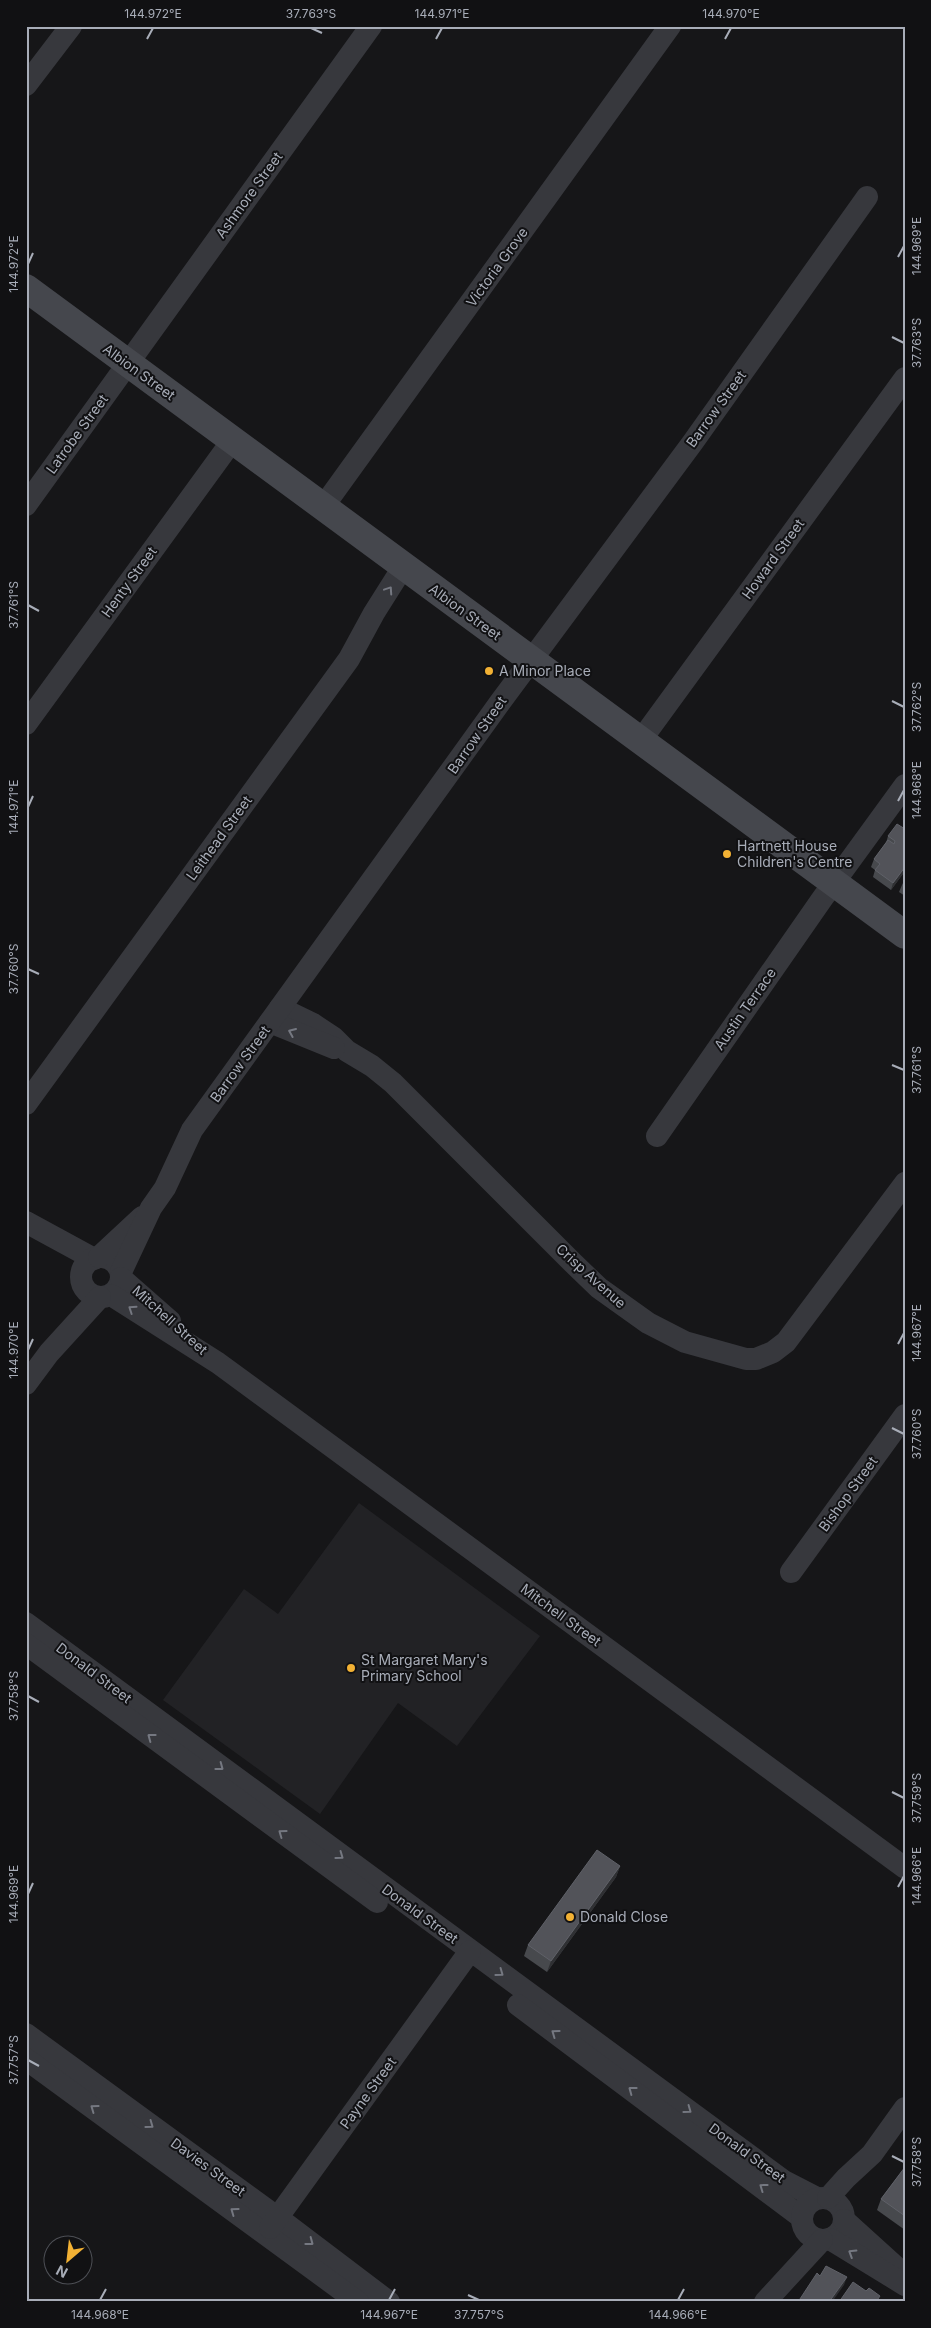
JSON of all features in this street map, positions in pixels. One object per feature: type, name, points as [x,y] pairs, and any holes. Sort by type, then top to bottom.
[{"type":"street","points":[[26,85],[71,26]]},
{"type":"street","name":"Ashmore Street","points":[[128,364],[371,26]]},
{"type":"street","name":"Victoria Grove","points":[[323,507],[670,26]]},
{"type":"street","name":"Barrow Street","points":[[26,1384],[103,1284],[165,1188],[192,1130],[418,820],[501,701],[693,442],[867,197]]},
{"type":"street","name":"Albion Street","points":[[26,288],[403,567],[525,669],[641,740],[905,935]]},
{"type":"street","name":"Latrobe Street","points":[[26,505],[128,364]]},
{"type":"street","name":"Howard Street","points":[[641,740],[905,378]]},
{"type":"street","name":"Henty Street","points":[[26,724],[232,441]]},
{"type":"street","name":"Leithead Street","points":[[26,1104],[349,658],[403,567]]},
{"type":"street","name":"Austin Terrace","points":[[657,1136],[905,785]]},
{"type":"street","name":"Crisp Avenue","points":[[274,1015],[324,1045],[347,1051],[372,1066],[414,1102],[599,1288],[640,1318],[664,1332],[721,1353],[756,1359],[773,1352],[786,1342],[905,1183]]},
{"type":"street","name":"Barrow Street","points":[[103,1284],[84,1267],[151,1208]]},
{"type":"street","name":"Mitchell Street","points":[[27,1223],[96,1258],[110,1259],[103,1284]]},
{"type":"street","name":"Mitchell Street","points":[[27,1223],[103,1284],[218,1363],[905,1868]]},
{"type":"street","name":"Bishop Street","points":[[791,1572],[905,1415]]},
{"type":"street","name":"Donald Street","points":[[26,1623],[195,1759]]},
{"type":"street","name":"Donald Street","points":[[26,1644],[195,1759],[466,1958],[784,2181],[833,2207],[905,2276]]},
{"type":"street","name":"Donald Street","points":[[466,1958],[814,2231],[905,2285]]},
{"type":"street","name":"Payne Street","points":[[272,2226],[466,1958]]},
{"type":"street","name":"Davies Street","points":[[26,2034],[272,2226],[358,2302]]},
{"type":"street","name":"Davies Street","points":[[26,2059],[272,2226],[389,2302]]},
{"type":"street","points":[[814,2231],[806,2205],[833,2207],[859,2182],[872,2154],[905,2108]]},
{"type":"street","points":[[814,2231],[840,2232],[833,2207]]},
{"type":"street","points":[[768,2297],[814,2231]]},
{"type":"shaded area","name":"St Margaret Mary's Primary School","points":[[359,1503],[540,1636],[457,1746],[398,1703],[320,1814],[163,1700],[244,1589],[278,1614]]},
{"type":"building","points":[[897,824],[905,829],[905,867],[893,883],[875,870],[880,864],[874,859],[888,840],[894,844],[895,841],[888,836]]},
{"type":"building","name":"Donald Close","points":[[597,1850],[620,1866],[551,1961],[528,1945]]},
{"type":"building","points":[[905,2167],[905,2216],[881,2199]]},
{"type":"building","points":[[826,2266],[847,2277],[829,2302],[798,2302],[817,2273],[820,2276]]},
{"type":"building","points":[[853,2282],[866,2291],[869,2288],[880,2296],[876,2302],[839,2302]]},
{"type":"place","name":"A Minor Place","points":[[489,671]]},
{"type":"place","name":"Hartnett House Children's Centre","points":[[727,854]]},
{"type":"place","name":"St Margaret Mary's Primary School","points":[[351,1668]]},
{"type":"place","name":"Donald Close","points":[[570,1917]]}]
